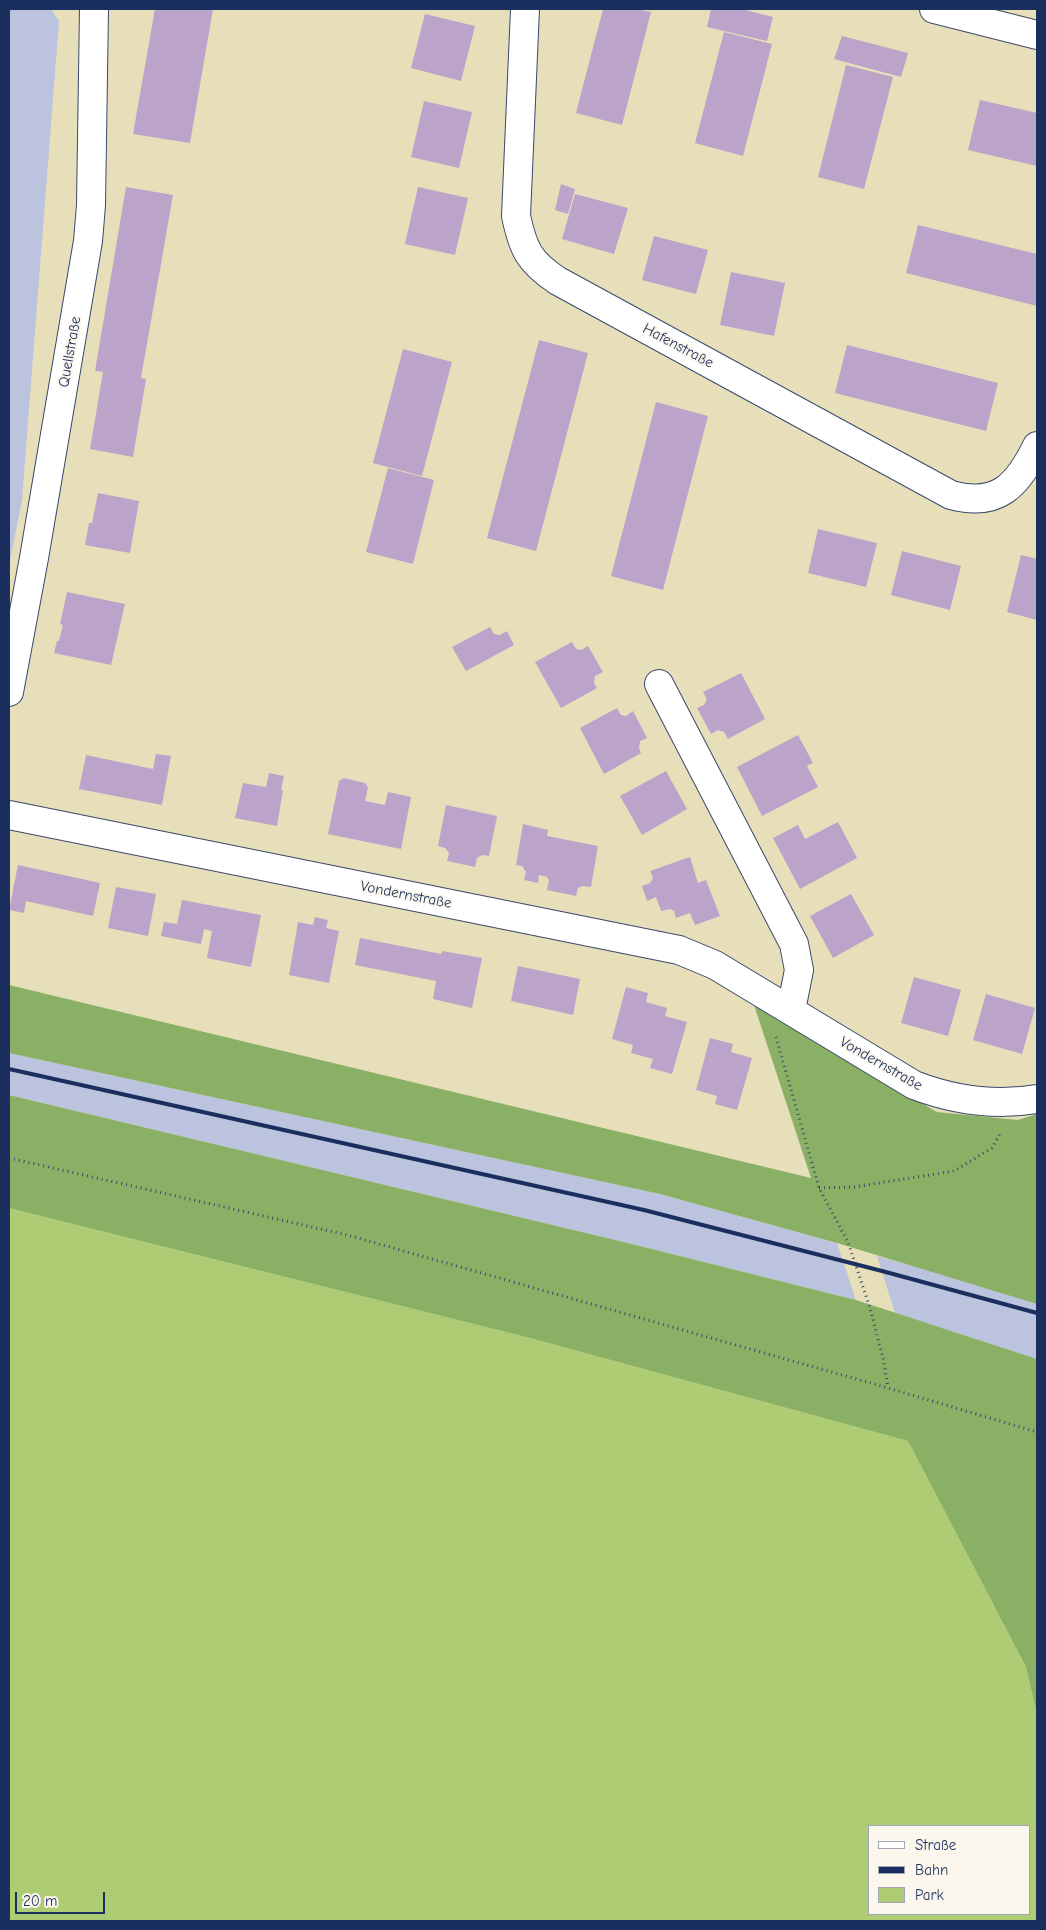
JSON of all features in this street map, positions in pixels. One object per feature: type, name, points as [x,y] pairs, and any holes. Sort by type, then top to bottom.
[{"type":"street","name":"Quellstraße","points":[[9,692],[36,548],[88,241],[91,205],[94,9]]},
{"type":"street","name":"Hafenstraße","points":[[525,9],[516,216],[521,237],[529,255],[541,270],[951,495],[975,500],[1000,494],[1014,483],[1026,469],[1037,446]]},
{"type":"street","points":[[934,9],[1037,35]]},
{"type":"street","points":[[659,684],[794,944],[799,970],[791,1010]]},
{"type":"street","name":"Vondernstraße","points":[[9,815],[679,950],[715,964],[914,1085],[938,1094],[959,1098],[1027,1101]]},
{"type":"path","points":[[765,994],[819,1188],[848,1242],[875,1326],[888,1388]]},
{"type":"path","points":[[819,1188],[854,1187],[954,1171],[992,1148],[1027,1101]]},
{"type":"path","points":[[9,1158],[347,1235],[1037,1432]]},
{"type":"shaded area","points":[[9,9],[51,9],[59,21],[22,500],[9,566]]},
{"type":"shaded area","points":[[9,1053],[660,1194],[837,1243],[856,1300],[636,1245],[9,1095]]},
{"type":"shaded area","points":[[877,1256],[1037,1301],[1037,1359],[895,1313]]},
{"type":"green space","points":[[9,985],[811,1178],[754,1005],[937,1112],[1018,1120],[1037,1114],[1037,1304],[837,1243],[660,1194],[9,1053]]},
{"type":"green space","points":[[9,1095],[636,1245],[856,1300],[1037,1359],[1037,1715],[1026,1667],[908,1441],[530,1338],[9,1208]]},
{"type":"green space","points":[[9,1208],[530,1338],[908,1441],[1026,1667],[1037,1715],[1037,1921],[9,1921]]},
{"type":"building","points":[[155,9],[213,9],[190,143],[133,134]]},
{"type":"building","points":[[603,9],[636,9],[651,12],[622,125],[576,113]]},
{"type":"building","points":[[711,9],[741,9],[773,17],[767,41],[707,27]]},
{"type":"building","points":[[425,14],[475,26],[461,81],[411,68]]},
{"type":"building","points":[[724,32],[772,44],[743,156],[695,143]]},
{"type":"building","points":[[842,36],[908,53],[901,77],[834,59]]},
{"type":"building","points":[[846,65],[893,77],[864,189],[818,177]]},
{"type":"building","points":[[980,100],[1037,113],[1037,166],[968,150]]},
{"type":"building","points":[[424,101],[472,112],[459,168],[411,157]]},
{"type":"building","points":[[561,184],[575,189],[568,214],[555,210]]},
{"type":"building","points":[[126,187],[173,195],[141,378],[146,379],[133,457],[90,449],[103,372],[95,371]]},
{"type":"building","points":[[418,187],[468,198],[455,255],[405,244]]},
{"type":"building","points":[[575,194],[628,208],[614,254],[562,239]]},
{"type":"building","points":[[918,225],[1037,254],[1037,306],[906,273]]},
{"type":"building","points":[[654,236],[708,250],[696,294],[642,280]]},
{"type":"building","points":[[731,272],[785,283],[774,336],[720,325]]},
{"type":"building","points":[[539,340],[588,353],[536,551],[487,538]]},
{"type":"building","points":[[847,345],[998,383],[986,431],[835,393]]},
{"type":"building","points":[[403,349],[452,362],[422,476],[373,463]]},
{"type":"building","points":[[656,402],[708,416],[663,590],[611,576]]},
{"type":"building","points":[[388,468],[434,480],[413,564],[366,552]]},
{"type":"building","points":[[98,493],[139,501],[130,553],[85,545]]},
{"type":"building","points":[[818,529],[877,543],[866,587],[808,573]]},
{"type":"building","points":[[902,551],[961,566],[950,610],[891,595]]},
{"type":"building","points":[[1021,555],[1037,559],[1037,620],[1007,612]]},
{"type":"building","points":[[67,592],[125,604],[111,665],[54,653],[63,625],[60,624]]},
{"type":"building","points":[[490,627],[494,634],[500,635],[507,631],[514,645],[466,671],[452,647]]},
{"type":"building","points":[[572,642],[576,649],[581,650],[588,646],[603,672],[595,676],[594,683],[597,688],[561,708],[535,662]]},
{"type":"building","points":[[741,673],[765,719],[728,739],[724,732],[718,730],[711,734],[697,708],[704,705],[707,699],[703,692]]},
{"type":"building","points":[[617,708],[621,715],[626,716],[633,711],[647,738],[640,741],[639,748],[641,753],[604,774],[580,728]]},
{"type":"building","points":[[798,735],[813,763],[807,766],[818,787],[762,816],[737,767]]},
{"type":"building","points":[[156,754],[171,756],[162,805],[79,789],[86,755],[153,769]]},
{"type":"building","points":[[666,771],[687,809],[642,835],[620,796]]},
{"type":"building","points":[[269,773],[284,776],[277,826],[235,818],[243,783],[266,787]]},
{"type":"building","points":[[344,778],[365,783],[368,787],[365,801],[385,805],[388,792],[411,797],[401,849],[328,834],[339,781]]},
{"type":"building","points":[[446,805],[497,816],[489,856],[482,855],[477,858],[475,867],[447,861],[449,853],[445,848],[438,846]]},
{"type":"building","points":[[838,822],[857,858],[800,889],[773,838],[798,825],[805,839]]},
{"type":"building","points":[[523,824],[548,830],[547,836],[598,846],[591,887],[582,886],[578,888],[576,896],[547,890],[549,881],[547,877],[539,875],[538,883],[524,880],[526,872],[522,866],[516,865]]},
{"type":"building","points":[[690,857],[698,883],[706,880],[720,916],[695,925],[690,913],[676,918],[674,911],[670,909],[661,911],[656,897],[647,901],[642,886],[650,883],[653,878],[650,871]]},
{"type":"building","points":[[18,865],[100,883],[93,916],[26,901],[24,913],[9,910]]},
{"type":"building","points":[[116,887],[156,894],[148,936],[108,928]]},
{"type":"building","points":[[851,894],[874,935],[833,958],[810,916]]},
{"type":"building","points":[[182,900],[261,915],[251,967],[207,958],[212,931],[204,929],[201,944],[161,936],[164,922],[177,924]]},
{"type":"building","points":[[315,917],[328,920],[326,928],[339,931],[329,983],[289,975],[298,922],[313,925]]},
{"type":"building","points":[[360,938],[441,954],[442,951],[482,958],[472,1008],[433,999],[436,981],[355,965]]},
{"type":"building","points":[[518,966],[580,979],[573,1015],[511,1001]]},
{"type":"building","points":[[914,977],[961,990],[948,1036],[901,1023]]},
{"type":"building","points":[[626,987],[648,993],[646,1002],[667,1008],[665,1016],[687,1022],[672,1074],[650,1068],[653,1059],[631,1053],[633,1045],[612,1039]]},
{"type":"building","points":[[986,994],[1035,1008],[1022,1054],[973,1040]]},
{"type":"building","points":[[710,1038],[733,1044],[731,1052],[752,1058],[737,1110],[715,1104],[717,1096],[696,1090]]},
{"type":"railway","points":[[9,1069],[644,1210],[1037,1313]]}]
